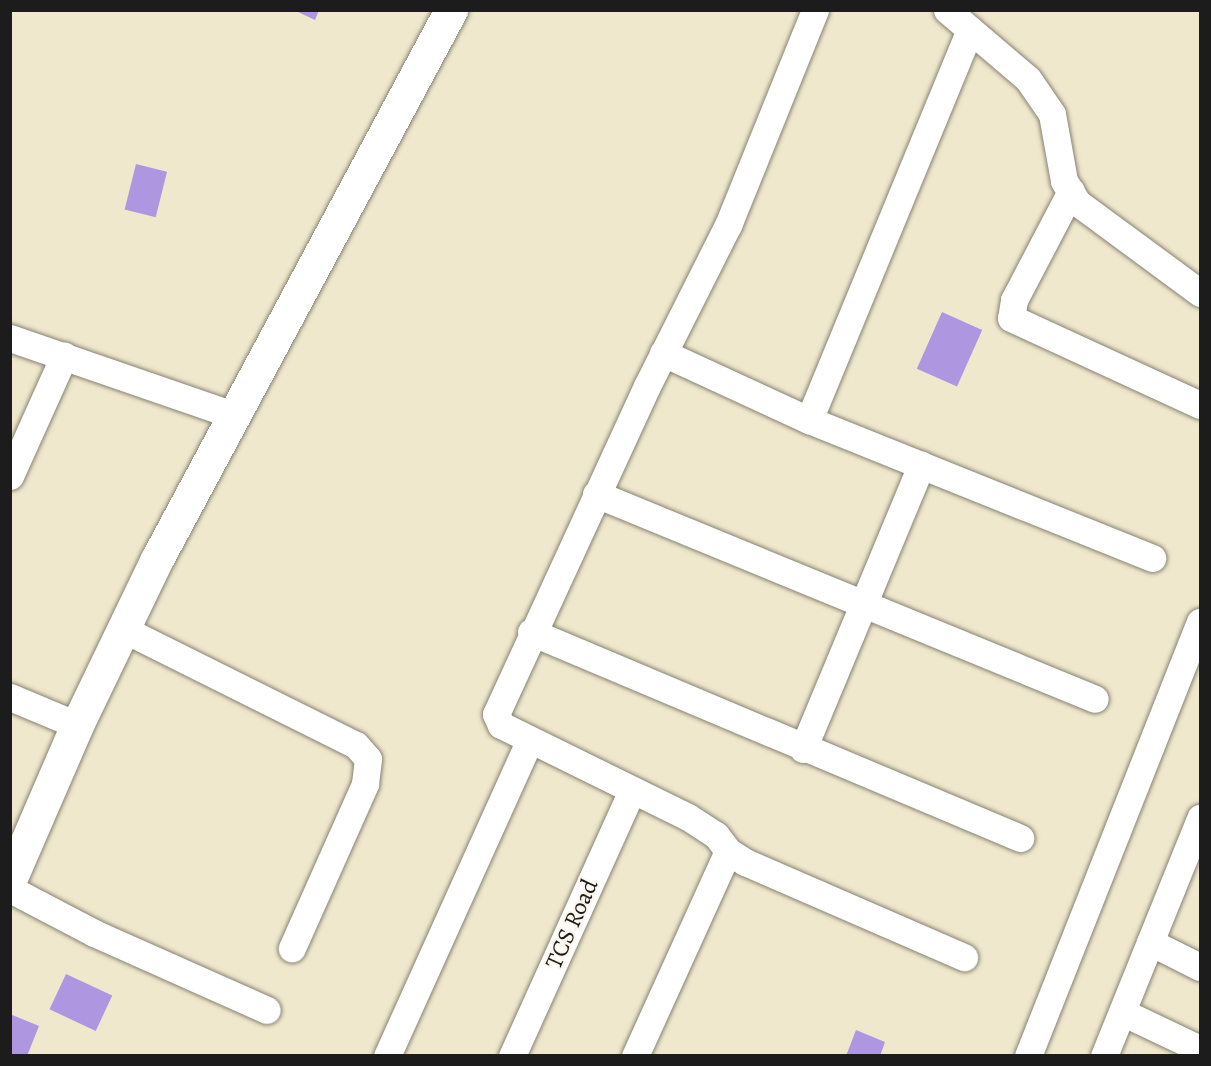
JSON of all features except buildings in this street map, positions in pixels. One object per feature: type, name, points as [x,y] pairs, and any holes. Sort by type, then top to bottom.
[{"type":"main road","points":[[10,880],[78,724],[123,629],[449,11]]},
{"type":"street","points":[[815,10],[728,225],[663,353],[596,494],[531,632],[496,714],[501,725],[632,792],[688,817],[716,835],[728,851],[818,896],[964,957]]},
{"type":"street","points":[[947,10],[1028,79],[1052,114],[1064,181],[1078,203],[1200,293]]},
{"type":"street","points":[[809,420],[970,30]]},
{"type":"street","points":[[1071,191],[1014,300],[1011,318],[1200,405]]},
{"type":"street","points":[[10,338],[234,415]]},
{"type":"street","points":[[663,353],[809,420],[1152,558]]},
{"type":"street","points":[[10,477],[64,356]]},
{"type":"street","points":[[803,749],[921,465]]},
{"type":"street","points":[[596,494],[862,606],[1095,699]]},
{"type":"street","points":[[1028,1056],[1200,622]]},
{"type":"street","points":[[123,629],[356,745],[368,759],[365,784],[292,948]]},
{"type":"street","points":[[531,632],[803,749],[1020,838]]},
{"type":"street","points":[[10,697],[78,724]]},
{"type":"street","points":[[387,1056],[530,740]]},
{"type":"street","name":"TCS Road","points":[[512,1056],[632,792]]},
{"type":"street","points":[[1104,1056],[1200,819]]},
{"type":"street","points":[[635,1056],[728,851]]},
{"type":"street","points":[[10,889],[94,933],[267,1010]]},
{"type":"street","points":[[1150,942],[1200,967]]},
{"type":"street","points":[[1122,1012],[1200,1049]]}]
